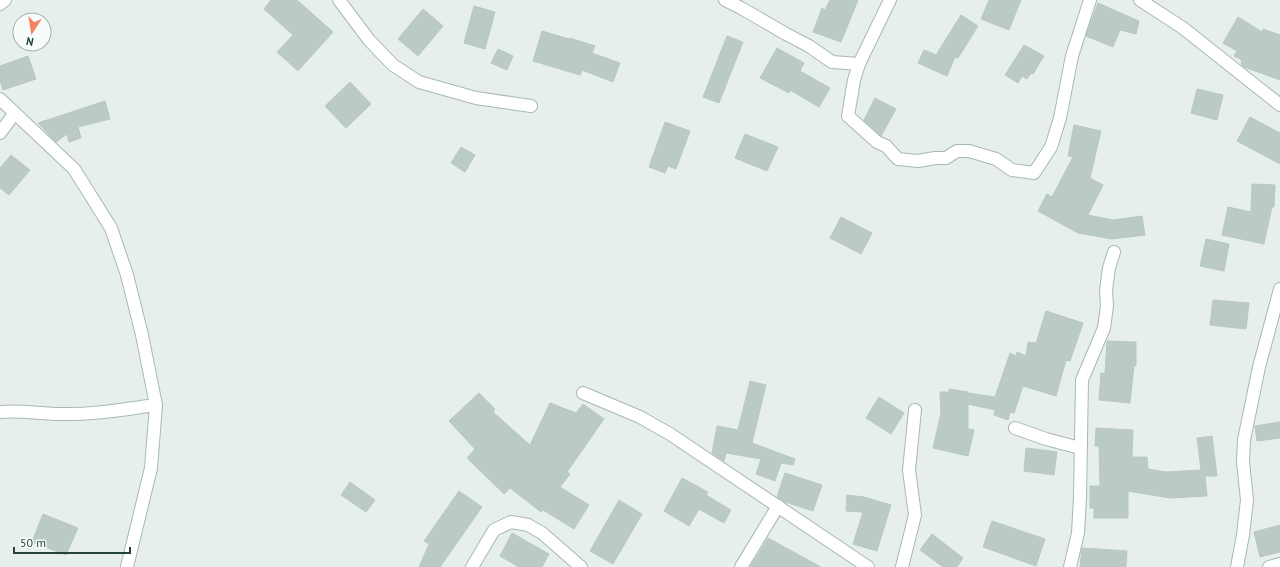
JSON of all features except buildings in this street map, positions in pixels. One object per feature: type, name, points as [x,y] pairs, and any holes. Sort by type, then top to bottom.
[{"type":"street","points":[[0,4],[5,0]]},
{"type":"street","points":[[339,0],[369,40],[393,66],[419,82],[476,98],[531,106]]},
{"type":"street","points":[[725,0],[809,46],[832,62],[859,64]]},
{"type":"street","points":[[890,0],[859,64],[848,116],[876,142],[886,146],[898,159],[918,161],[946,158],[957,151],[969,151],[996,159],[1012,170],[1034,173],[1051,148],[1060,118],[1072,56],[1090,0]]},
{"type":"street","points":[[1140,0],[1183,28],[1280,105]]},
{"type":"street","points":[[0,99],[74,170],[111,228],[128,275],[156,404],[151,468],[127,567]]},
{"type":"street","points":[[0,133],[14,114]]},
{"type":"street","points":[[1070,567],[1078,526],[1080,497],[1082,380],[1104,328],[1107,306],[1106,290],[1109,268],[1114,252]]},
{"type":"street","points":[[1237,567],[1244,535],[1247,500],[1243,462],[1244,440],[1259,367],[1280,290]]},
{"type":"street","points":[[583,393],[640,417],[664,431],[868,567]]},
{"type":"street","points":[[0,412],[13,411],[87,414],[156,404]]},
{"type":"street","points":[[902,567],[915,515],[909,470],[915,410]]},
{"type":"street","points":[[1015,428],[1046,439],[1080,448]]},
{"type":"street","points":[[741,567],[778,506]]},
{"type":"street","points":[[472,567],[494,530],[512,522],[528,525],[542,533],[581,567]]},
{"type":"street","points":[[1269,567],[1280,564]]}]
